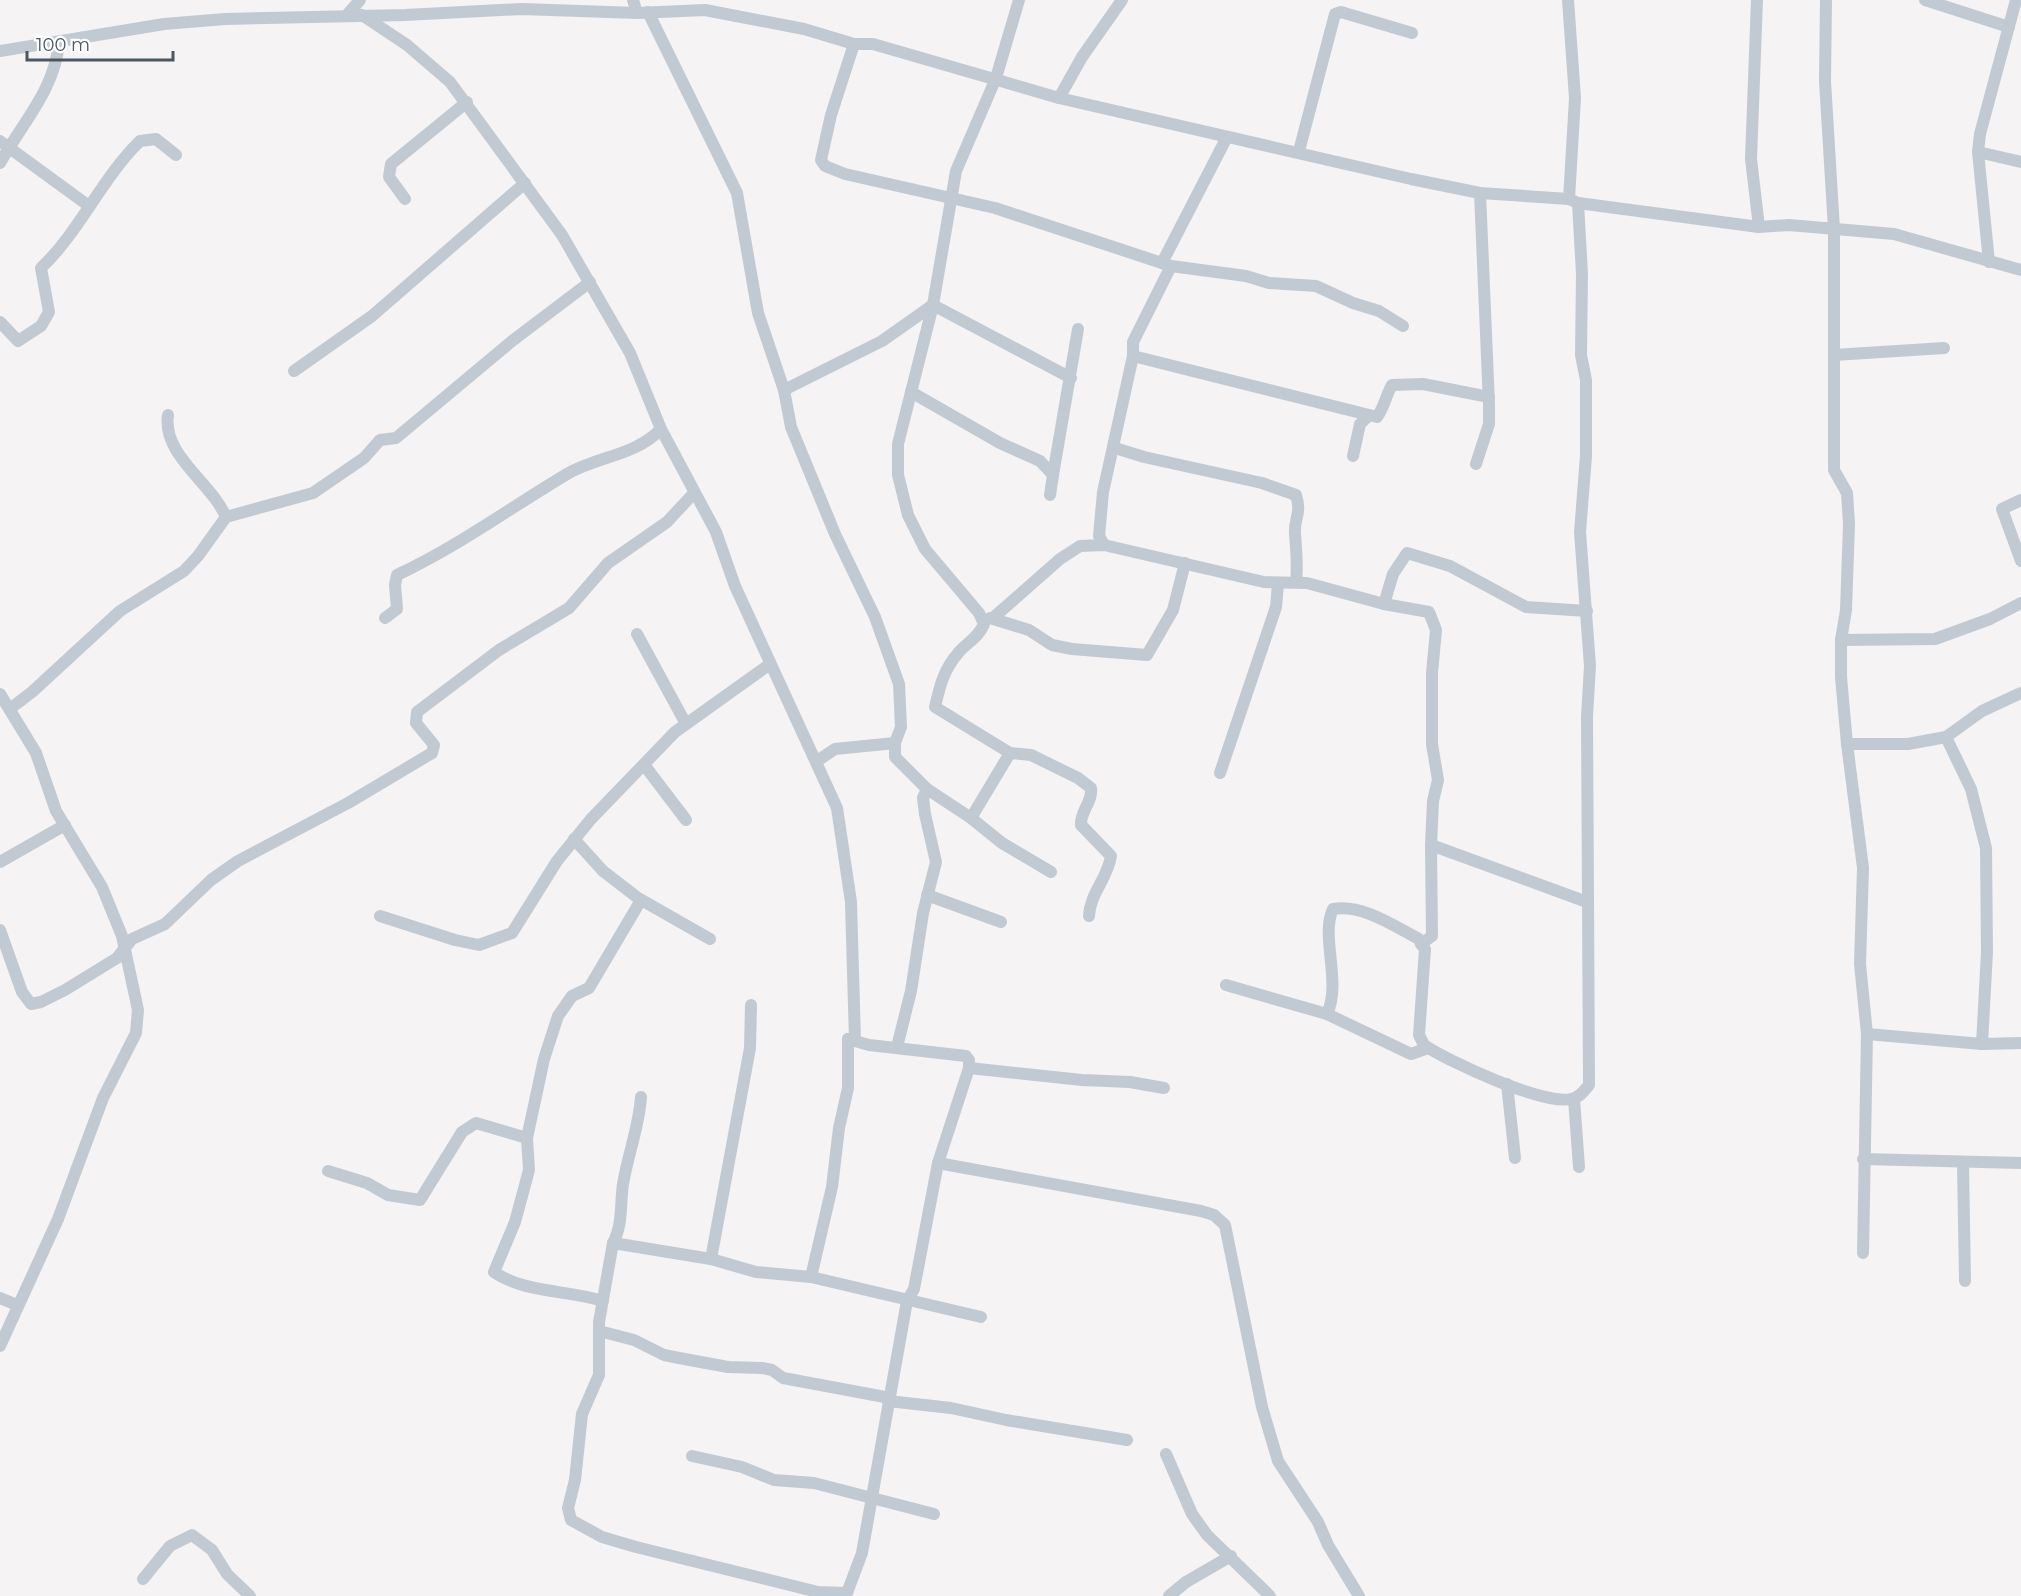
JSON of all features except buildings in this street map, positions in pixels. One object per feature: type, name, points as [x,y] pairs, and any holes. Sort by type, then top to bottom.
[{"type":"street","points":[[347,15],[360,0]]},
{"type":"street","points":[[633,0],[643,13],[737,193],[758,313],[784,390],[791,427],[891,658],[899,684],[901,715],[899,735],[895,743],[895,757],[927,789],[971,818],[1002,843],[1051,872]]},
{"type":"street","points":[[1019,0],[996,78],[956,171],[950,197],[933,305],[898,444],[897,462],[908,515],[925,549],[988,618],[1029,630],[1053,645],[1072,649],[1147,655],[1173,610],[1185,563]]},
{"type":"street","points":[[1059,98],[1082,57],[1122,0]]},
{"type":"street","points":[[1327,1014],[1332,998],[1330,918],[1334,909],[1348,908],[1380,919],[1419,939],[1425,949],[1419,1035],[1424,1046],[1507,1084],[1537,1095],[1565,1100],[1574,1099],[1589,1085],[1587,716],[1590,666],[1580,532],[1586,456],[1586,380],[1581,355],[1582,274],[1573,201],[1575,98],[1568,0]]},
{"type":"street","points":[[1757,0],[1751,159],[1759,227]]},
{"type":"street","points":[[1826,0],[1825,81],[1834,229],[1834,470],[1847,493],[1849,525],[1846,610],[1841,640],[1846,744],[1863,868],[1860,964],[1867,1034],[1863,1253]]},
{"type":"street","points":[[1924,0],[2009,27]]},
{"type":"street","points":[[1989,262],[1978,152],[1985,111],[2016,0]]},
{"type":"street","points":[[0,51],[164,24],[522,9],[643,13],[704,5],[804,29],[854,44],[873,44],[1059,98],[1480,193],[1573,201],[1759,227],[1789,225],[1894,234],[2021,270]]},
{"type":"street","points":[[1299,151],[1335,14],[1341,12],[1412,33]]},
{"type":"street","points":[[361,15],[407,45],[450,82],[467,102],[562,235],[630,353],[661,429],[716,532],[735,586],[837,807],[851,902],[855,1041],[848,1039]]},
{"type":"street","points":[[0,163],[5,144],[46,90],[58,56],[59,42]]},
{"type":"street","points":[[854,44],[831,115],[821,160],[825,166],[845,174],[995,208],[1167,264],[1246,276],[1269,283],[1316,286],[1353,303],[1379,311],[1403,326]]},
{"type":"street","points":[[405,199],[389,177],[391,164],[467,102]]},
{"type":"street","points":[[1104,545],[1099,536],[1103,492],[1115,448],[1133,356],[1133,342],[1227,137]]},
{"type":"street","points":[[0,322],[16,340],[21,342],[41,326],[49,312],[41,281],[41,268],[73,231],[111,173],[140,141],[156,139],[176,155]]},
{"type":"street","points":[[5,144],[89,206]]},
{"type":"street","points":[[1978,152],[2021,162]]},
{"type":"street","points":[[294,371],[372,316],[525,183]]},
{"type":"street","points":[[1476,464],[1489,424],[1480,193]]},
{"type":"street","points":[[11,708],[32,692],[120,611],[184,571],[198,556],[226,517],[313,493],[364,458],[380,440],[396,438],[512,341],[590,282]]},
{"type":"street","points":[[784,390],[882,341],[933,305]]},
{"type":"street","points":[[933,305],[1071,378]]},
{"type":"street","points":[[1050,495],[1071,378],[1077,329]]},
{"type":"street","points":[[1834,355],[1944,348]]},
{"type":"street","points":[[1133,356],[1368,416],[1377,417],[1382,411],[1385,397],[1392,385],[1423,384],[1489,397]]},
{"type":"street","points":[[910,392],[1009,448],[1040,461],[1053,475]]},
{"type":"street","points":[[168,415],[168,436],[182,458],[214,496],[226,517]]},
{"type":"street","points":[[1353,456],[1360,424],[1368,416]]},
{"type":"street","points":[[385,618],[398,609],[395,585],[397,575],[425,562],[567,474],[593,462],[621,455],[648,441],[661,429]]},
{"type":"street","points":[[1115,448],[1143,457],[1262,483],[1296,495],[1300,512],[1295,527],[1298,549],[1296,582]]},
{"type":"street","points":[[0,930],[22,992],[31,1004],[41,1002],[65,990],[117,958],[132,939],[165,924],[211,880],[238,861],[348,803],[432,753],[434,745],[416,723],[417,712],[499,650],[569,608],[608,563],[667,522],[694,493]]},
{"type":"street","points":[[2021,500],[2002,509],[2021,561]]},
{"type":"street","points":[[1089,916],[1095,890],[1109,867],[1111,856],[1082,825],[1084,809],[1092,798],[1091,788],[1078,778],[1031,755],[1010,753],[935,707],[944,671],[959,652],[981,632],[988,618],[1060,559],[1080,546],[1104,545],[1278,584],[1296,582],[1384,604],[1429,612],[1436,630],[1432,674],[1432,744],[1437,780],[1433,801],[1431,845],[1433,929],[1429,939],[1420,944]]},
{"type":"street","points":[[1384,604],[1393,574],[1407,553],[1450,566],[1526,607],[1587,611]]},
{"type":"street","points":[[1220,773],[1276,607],[1278,584]]},
{"type":"street","points":[[1841,640],[1935,639],[1990,620],[2021,603]]},
{"type":"street","points":[[637,634],[686,724]]},
{"type":"street","points":[[380,916],[455,940],[479,945],[512,933],[557,861],[591,819],[645,766],[675,732],[770,664]]},
{"type":"street","points":[[1846,744],[1908,744],[1946,737],[1982,711],[2021,693]]},
{"type":"street","points":[[0,694],[11,708],[36,753],[49,794],[102,887],[122,936],[138,1010],[136,1033],[102,1098],[58,1219],[0,1346]]},
{"type":"street","points":[[1946,737],[1971,789],[1986,848],[1988,952],[1982,1044]]},
{"type":"street","points":[[817,761],[835,748],[895,743]]},
{"type":"street","points":[[971,818],[1010,753]]},
{"type":"street","points":[[645,766],[686,820]]},
{"type":"street","points":[[897,1047],[911,991],[927,895],[936,862],[923,798],[927,789]]},
{"type":"street","points":[[0,862],[65,825]]},
{"type":"street","points":[[574,839],[595,859],[603,871],[641,900],[710,939]]},
{"type":"street","points":[[1431,845],[1587,902]]},
{"type":"street","points":[[927,895],[1000,922]]},
{"type":"street","points":[[603,1301],[580,1294],[507,1281],[494,1272],[515,1222],[529,1170],[527,1138],[544,1059],[558,1016],[572,996],[589,988],[641,900]]},
{"type":"street","points":[[1226,986],[1327,1014],[1411,1054],[1428,1048]]},
{"type":"street","points":[[711,1259],[750,1048],[751,1005]]},
{"type":"street","points":[[1867,1034],[1982,1044],[2021,1043]]},
{"type":"street","points":[[641,1097],[635,1142],[624,1182],[619,1233],[613,1243],[603,1301],[599,1331],[601,1349],[599,1376],[580,1425],[575,1480],[568,1508],[570,1520],[602,1537],[636,1547],[818,1592],[848,1594],[862,1553],[907,1301],[914,1289],[938,1163],[969,1068],[969,1060],[966,1056],[869,1045],[848,1039]]},
{"type":"street","points":[[811,1277],[830,1196],[838,1128],[848,1088],[848,1039]]},
{"type":"street","points":[[969,1068],[1164,1088]]},
{"type":"street","points":[[1507,1084],[1515,1158]]},
{"type":"street","points":[[1574,1099],[1579,1167]]},
{"type":"street","points":[[328,1171],[367,1183],[388,1195],[420,1200],[462,1132],[476,1123],[527,1138]]},
{"type":"street","points":[[1863,1160],[2021,1163]]},
{"type":"street","points":[[1963,1162],[1965,1281]]},
{"type":"street","points":[[938,1163],[1140,1198],[1201,1211],[1220,1220],[1224,1225],[1262,1407],[1278,1461],[1318,1522],[1337,1562],[1359,1596]]},
{"type":"street","points":[[613,1243],[711,1259],[756,1272],[811,1277],[981,1317]]},
{"type":"street","points":[[0,1298],[17,1305]]},
{"type":"street","points":[[599,1331],[639,1341],[664,1355],[728,1367],[772,1370],[783,1378],[852,1389],[885,1397],[888,1401],[951,1408],[1127,1440]]},
{"type":"street","points":[[1166,1454],[1192,1514],[1207,1535],[1270,1596]]},
{"type":"street","points":[[692,1456],[742,1467],[774,1480],[814,1482],[855,1491],[870,1499],[934,1514]]},
{"type":"street","points":[[143,1579],[170,1546],[192,1535],[212,1550],[227,1574],[250,1596]]},
{"type":"street","points":[[1169,1596],[1186,1582],[1231,1556]]}]
